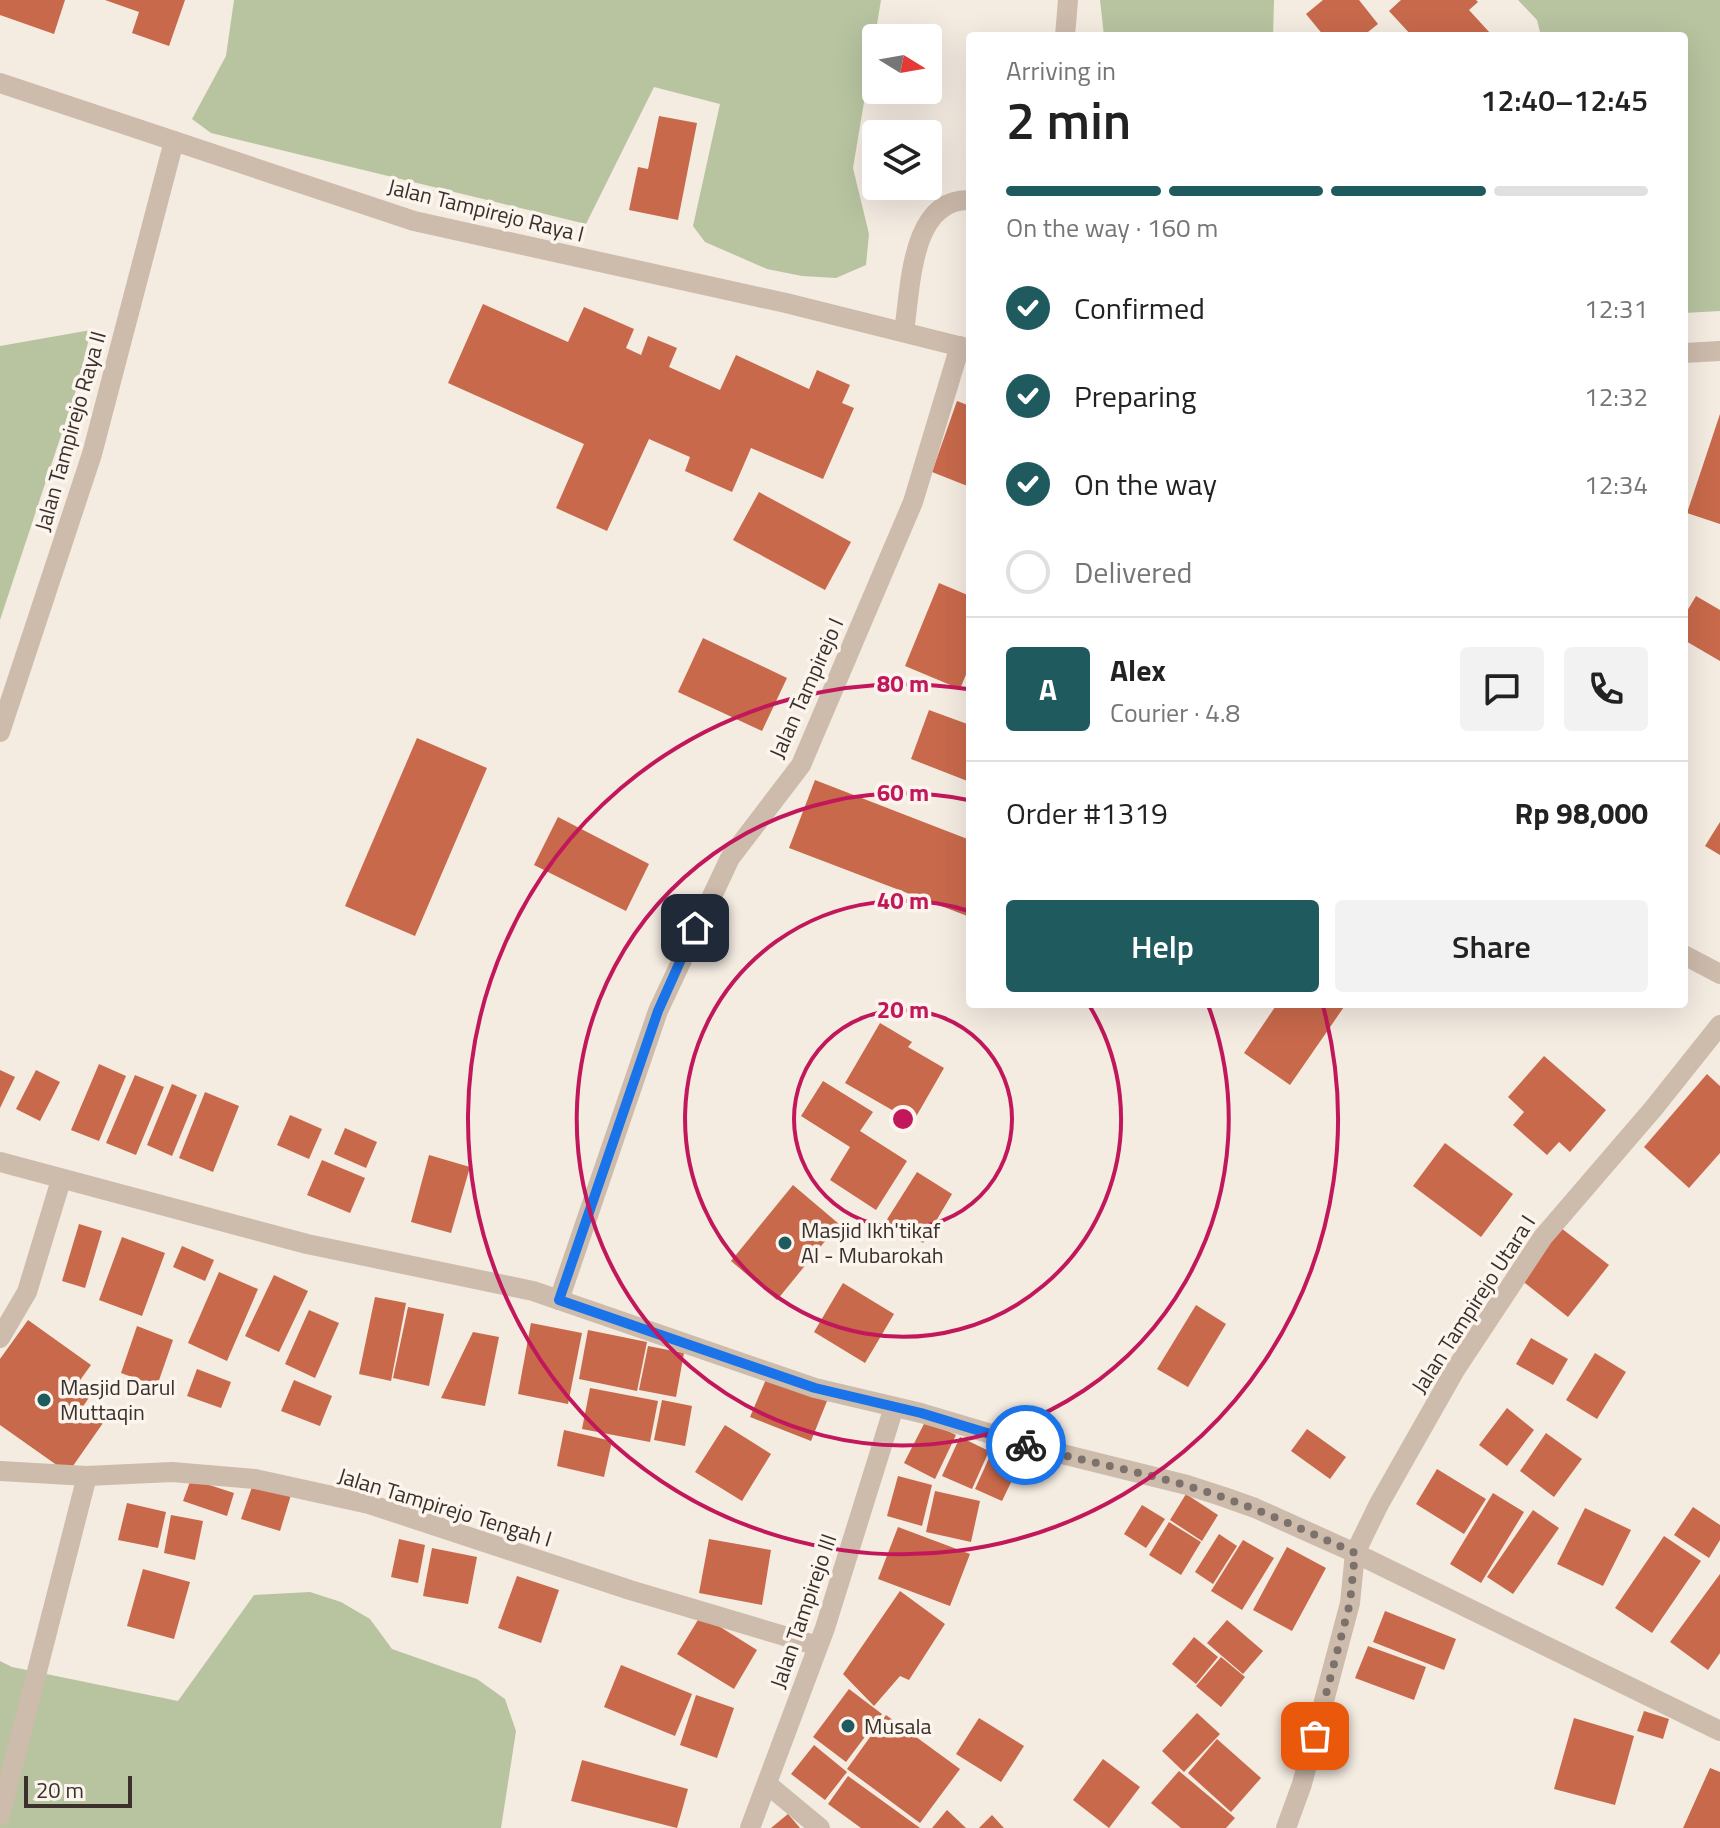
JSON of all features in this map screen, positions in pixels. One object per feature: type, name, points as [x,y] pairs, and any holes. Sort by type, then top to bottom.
[{"type":"street","points":[[1065,32],[1068,0]]},
{"type":"street","name":"Jalan Tampirejo Raya I","points":[[0,83],[414,221],[965,347]]},
{"type":"street","name":"Jalan Tampirejo Raya II","points":[[0,732],[92,454],[174,141]]},
{"type":"street","points":[[904,331],[920,237],[933,213],[956,200],[966,200]]},
{"type":"street","name":"Jalan Tampirejo I","points":[[559,1300],[658,1011],[730,858],[801,765],[913,502],[965,347]]},
{"type":"street","points":[[1688,353],[1720,351]]},
{"type":"street","points":[[1688,957],[1720,974]]},
{"type":"street","name":"Jalan Tampirejo Utara I","points":[[1355,1553],[1379,1504],[1455,1370],[1543,1237],[1653,1109],[1720,1025]]},
{"type":"street","points":[[0,1162],[307,1244],[533,1291],[815,1388],[1187,1485],[1255,1508],[1355,1553],[1720,1731]]},
{"type":"street","points":[[0,1338],[27,1292],[61,1180]]},
{"type":"street","name":"Jalan Tampirejo III","points":[[750,1828],[818,1646],[894,1407]]},
{"type":"street","name":"Jalan Tampirejo Tengah I","points":[[0,1471],[87,1476],[172,1472],[255,1479],[369,1504],[630,1590],[818,1646]]},
{"type":"street","points":[[0,1816],[87,1476]]},
{"type":"street","points":[[1286,1828],[1302,1784],[1350,1603],[1355,1553]]},
{"type":"street","points":[[767,1784],[820,1828]]},
{"type":"green space","points":[[234,0],[881,0],[877,24],[862,24],[864,104],[853,168],[869,234],[866,265],[836,278],[802,276],[767,269],[705,242],[693,226],[720,104],[654,87],[586,224],[211,133],[192,119],[226,56]]},
{"type":"green space","points":[[1100,0],[1274,0],[1273,32],[1104,32]]},
{"type":"green space","points":[[1518,0],[1720,0],[1720,311],[1688,313],[1688,32],[1540,32],[1537,20]]},
{"type":"green space","points":[[91,330],[78,384],[0,620],[0,346]]},
{"type":"green space","points":[[310,1592],[341,1602],[370,1619],[392,1649],[477,1679],[505,1699],[516,1731],[501,1828],[0,1828],[0,1661],[12,1667],[178,1701],[254,1595]]},
{"type":"building","points":[[0,0],[65,0],[54,34],[0,15]]},
{"type":"building","points":[[105,0],[185,0],[169,46],[132,33],[139,12]]},
{"type":"building","points":[[1323,0],[1359,0],[1378,24],[1368,32],[1321,32],[1306,14]]},
{"type":"building","points":[[1401,0],[1476,0],[1478,2],[1469,10],[1489,32],[1408,32],[1389,11]]},
{"type":"building","points":[[659,116],[697,123],[678,220],[629,210],[638,167],[648,169]]},
{"type":"building","points":[[483,304],[568,342],[584,307],[634,329],[626,348],[641,355],[648,336],[677,348],[669,367],[720,390],[736,355],[809,389],[817,370],[850,385],[842,403],[854,408],[823,479],[751,448],[732,492],[685,471],[690,457],[649,439],[607,531],[556,508],[584,444],[448,383]]},
{"type":"building","points":[[957,401],[966,404],[966,485],[932,472]]},
{"type":"building","points":[[1720,414],[1720,524],[1688,513]]},
{"type":"building","points":[[759,492],[851,542],[825,590],[733,540]]},
{"type":"building","points":[[939,583],[966,594],[966,675],[960,689],[905,666]]},
{"type":"building","points":[[1696,596],[1720,610],[1720,661],[1688,642],[1688,609]]},
{"type":"building","points":[[703,638],[787,678],[762,731],[678,692]]},
{"type":"building","points":[[929,710],[966,724],[966,780],[911,759]]},
{"type":"building","points":[[417,738],[487,768],[415,936],[345,906]]},
{"type":"building","points":[[815,780],[966,838],[966,915],[789,848]]},
{"type":"building","points":[[558,817],[649,864],[626,911],[534,865]]},
{"type":"building","points":[[1720,822],[1720,855],[1705,846]]},
{"type":"building","points":[[1274,1008],[1343,1008],[1290,1085],[1244,1053]]},
{"type":"building","points":[[880,1023],[912,1042],[908,1047],[944,1068],[913,1122],[845,1083]]},
{"type":"building","points":[[1544,1056],[1606,1110],[1570,1152],[1559,1142],[1547,1155],[1513,1125],[1524,1112],[1508,1097]]},
{"type":"building","points":[[99,1064],[126,1076],[99,1141],[71,1130]]},
{"type":"building","points":[[0,1070],[15,1077],[0,1108]]},
{"type":"building","points":[[36,1070],[60,1082],[40,1121],[16,1109]]},
{"type":"building","points":[[1707,1074],[1720,1086],[1720,1153],[1689,1188],[1644,1147]]},
{"type":"building","points":[[135,1075],[164,1087],[136,1155],[106,1143]]},
{"type":"building","points":[[823,1081],[873,1112],[860,1131],[907,1161],[876,1210],[830,1180],[850,1147],[801,1116]]},
{"type":"building","points":[[172,1084],[197,1095],[172,1156],[147,1145]]},
{"type":"building","points":[[205,1092],[239,1106],[213,1172],[179,1158]]},
{"type":"building","points":[[290,1115],[322,1129],[309,1159],[277,1145]]},
{"type":"building","points":[[345,1128],[377,1142],[366,1168],[334,1154]]},
{"type":"building","points":[[1445,1143],[1513,1194],[1481,1237],[1413,1186]]},
{"type":"building","points":[[429,1155],[470,1167],[451,1233],[411,1222]]},
{"type":"building","points":[[322,1160],[365,1178],[350,1213],[307,1195]]},
{"type":"building","points":[[917,1172],[952,1194],[923,1243],[886,1221]]},
{"type":"building","name":"Masjid Ikh'tikaf Al - Mubarokah","points":[[793,1185],[839,1224],[777,1300],[731,1261]]},
{"type":"building","points":[[79,1224],[102,1231],[85,1288],[62,1281]]},
{"type":"building","points":[[1561,1228],[1609,1265],[1568,1317],[1521,1280]]},
{"type":"building","points":[[122,1237],[165,1253],[142,1316],[99,1300]]},
{"type":"building","points":[[182,1246],[214,1260],[205,1281],[173,1267]]},
{"type":"building","points":[[219,1272],[258,1289],[227,1361],[188,1343]]},
{"type":"building","points":[[274,1275],[308,1291],[279,1352],[245,1336]]},
{"type":"building","points":[[843,1283],[894,1314],[865,1363],[814,1332]]},
{"type":"building","points":[[375,1297],[406,1303],[391,1381],[359,1374]]},
{"type":"building","points":[[1196,1305],[1226,1324],[1188,1387],[1157,1369]]},
{"type":"building","points":[[408,1307],[444,1314],[429,1386],[393,1378]]},
{"type":"building","points":[[309,1310],[339,1323],[315,1378],[285,1364]]},
{"type":"building","name":"Masjid Darul Muttaqin","points":[[28,1320],[91,1365],[78,1383],[92,1393],[82,1408],[103,1423],[68,1473],[0,1425],[0,1359]]},
{"type":"building","points":[[531,1323],[582,1333],[568,1404],[518,1394]]},
{"type":"building","points":[[137,1326],[173,1340],[157,1386],[121,1373]]},
{"type":"building","points":[[588,1330],[647,1342],[637,1391],[579,1379]]},
{"type":"building","points":[[473,1332],[499,1337],[485,1406],[441,1398]]},
{"type":"building","points":[[1531,1338],[1568,1359],[1553,1385],[1516,1364]]},
{"type":"building","points":[[648,1346],[684,1353],[676,1397],[639,1390]]},
{"type":"building","points":[[1595,1353],[1626,1372],[1597,1419],[1566,1400]]},
{"type":"building","points":[[197,1369],[231,1382],[221,1408],[187,1396]]},
{"type":"building","points":[[767,1377],[827,1401],[811,1441],[750,1417]]},
{"type":"building","points":[[294,1380],[332,1396],[320,1426],[281,1411]]},
{"type":"building","points":[[590,1388],[658,1401],[650,1442],[582,1429]]},
{"type":"building","points":[[662,1400],[692,1406],[685,1446],[654,1440]]},
{"type":"building","points":[[1507,1408],[1534,1430],[1507,1466],[1479,1445]]},
{"type":"building","points":[[926,1420],[956,1435],[935,1479],[904,1463]]},
{"type":"building","points":[[725,1425],[771,1454],[742,1501],[695,1472]]},
{"type":"building","points":[[1307,1429],[1346,1457],[1330,1479],[1291,1451]]},
{"type":"building","points":[[564,1430],[612,1441],[604,1477],[557,1466]]},
{"type":"building","points":[[1546,1433],[1582,1459],[1554,1497],[1520,1471]]},
{"type":"building","points":[[960,1437],[989,1451],[972,1489],[942,1476]]},
{"type":"building","points":[[989,1458],[1017,1470],[1002,1501],[975,1489]]},
{"type":"building","points":[[1437,1469],[1486,1499],[1464,1534],[1416,1504]]},
{"type":"building","points":[[898,1476],[932,1485],[922,1526],[887,1516]]},
{"type":"building","points":[[191,1479],[234,1493],[227,1516],[183,1501]]},
{"type":"building","points":[[253,1484],[291,1495],[280,1531],[241,1519]]},
{"type":"building","points":[[935,1491],[980,1501],[971,1542],[926,1532]]},
{"type":"building","points":[[1493,1493],[1524,1512],[1481,1583],[1450,1564]]},
{"type":"building","points":[[1186,1494],[1218,1515],[1202,1541],[1170,1520]]},
{"type":"building","points":[[127,1503],[166,1512],[158,1548],[118,1540]]},
{"type":"building","points":[[1142,1505],[1165,1519],[1146,1548],[1124,1534]]},
{"type":"building","points":[[1693,1507],[1720,1525],[1720,1540],[1709,1558],[1674,1535]]},
{"type":"building","points":[[1585,1508],[1631,1530],[1603,1586],[1557,1564]]},
{"type":"building","points":[[1533,1510],[1559,1528],[1513,1594],[1487,1577]]},
{"type":"building","points":[[171,1515],[203,1521],[195,1560],[164,1553]]},
{"type":"building","points":[[1169,1522],[1201,1542],[1181,1575],[1149,1555]]},
{"type":"building","points":[[898,1527],[970,1554],[950,1606],[878,1579]]},
{"type":"building","points":[[1219,1534],[1237,1546],[1213,1584],[1195,1572]]},
{"type":"building","points":[[1664,1536],[1701,1561],[1652,1633],[1615,1608]]},
{"type":"building","points":[[399,1539],[425,1545],[418,1583],[391,1577]]},
{"type":"building","points":[[709,1539],[771,1550],[762,1605],[699,1593]]},
{"type":"building","points":[[1243,1540],[1274,1558],[1242,1610],[1211,1591]]},
{"type":"building","points":[[1287,1547],[1326,1568],[1292,1631],[1253,1610]]},
{"type":"building","points":[[432,1548],[477,1557],[468,1604],[423,1596]]},
{"type":"building","points":[[143,1569],[190,1582],[174,1639],[127,1626]]},
{"type":"building","points":[[1720,1574],[1720,1653],[1708,1670],[1670,1642]]},
{"type":"building","points":[[517,1576],[559,1590],[541,1643],[498,1628]]},
{"type":"building","points":[[900,1591],[945,1624],[909,1680],[900,1676],[874,1706],[843,1674]]},
{"type":"building","points":[[1385,1611],[1456,1639],[1444,1670],[1373,1642]]},
{"type":"building","points":[[701,1615],[757,1650],[734,1689],[677,1654]]},
{"type":"building","points":[[1227,1620],[1263,1651],[1243,1674],[1207,1643]]},
{"type":"building","points":[[1194,1637],[1218,1657],[1196,1684],[1172,1664]]},
{"type":"building","points":[[1368,1646],[1426,1667],[1414,1700],[1355,1678]]},
{"type":"building","points":[[1221,1657],[1245,1677],[1221,1707],[1196,1686]]},
{"type":"building","points":[[621,1665],[692,1694],[675,1736],[604,1707]]},
{"type":"building","name":"Musala","points":[[849,1689],[882,1714],[846,1762],[813,1737]]},
{"type":"building","points":[[696,1695],[734,1708],[717,1758],[680,1745]]},
{"type":"building","points":[[1644,1711],[1669,1719],[1663,1739],[1637,1731]]},
{"type":"building","points":[[1197,1713],[1220,1734],[1184,1772],[1162,1751]]},
{"type":"building","points":[[886,1715],[960,1769],[920,1823],[847,1769]]},
{"type":"building","points":[[979,1718],[1024,1746],[1001,1782],[956,1754]]},
{"type":"building","points":[[1574,1718],[1634,1736],[1615,1805],[1554,1789]]},
{"type":"building","points":[[1217,1739],[1261,1778],[1231,1812],[1188,1773]]},
{"type":"building","points":[[814,1745],[847,1772],[825,1800],[791,1774]]},
{"type":"building","points":[[1103,1759],[1140,1787],[1109,1828],[1073,1800]]},
{"type":"building","points":[[582,1760],[688,1789],[677,1828],[571,1801]]},
{"type":"building","points":[[1710,1768],[1720,1772],[1720,1828],[1683,1828]]},
{"type":"building","points":[[1179,1771],[1235,1818],[1226,1828],[1181,1828],[1151,1803]]},
{"type":"building","points":[[848,1776],[920,1828],[861,1828],[828,1804]]},
{"type":"building","points":[[947,1810],[966,1828],[932,1828]]},
{"type":"building","points":[[788,1814],[800,1828],[771,1828]]},
{"type":"building","points":[[992,1815],[1004,1828],[979,1828]]},
{"type":"way so far","points":[[1026,1445],[1224,1497],[1355,1553],[1350,1603],[1315,1736]]},
{"type":"place","name":"Masjid Ikh'tikaf Al - Mubarokah","points":[[785,1243]]},
{"type":"place","name":"Masjid Darul Muttaqin","points":[[44,1400]]},
{"type":"place","name":"Musala","points":[[848,1726]]},
{"type":"route","points":[[695,928],[658,1011],[559,1300],[815,1388],[921,1413],[1026,1445]]}]
